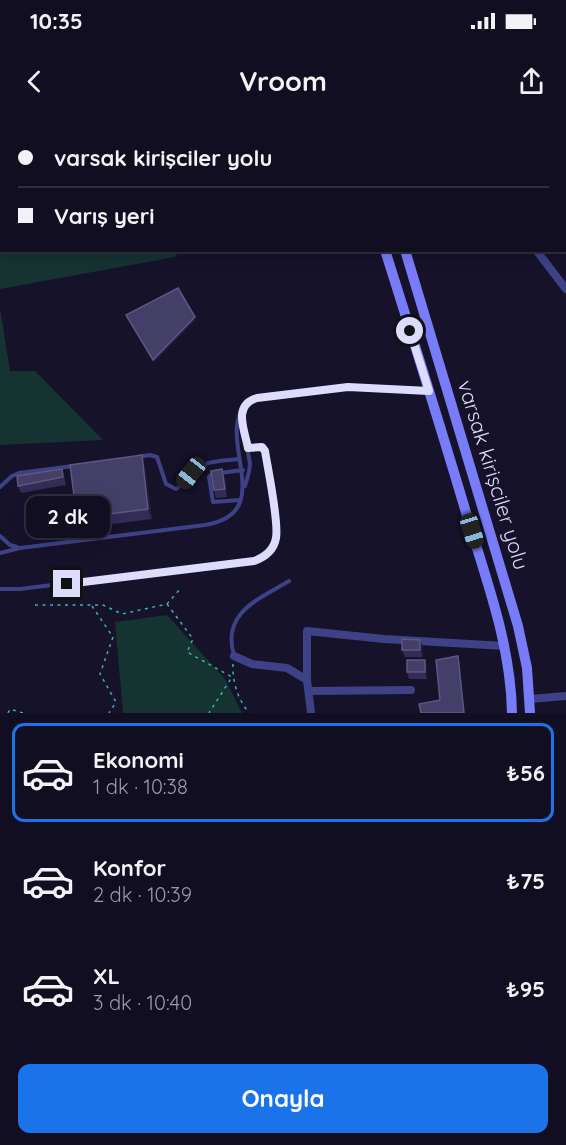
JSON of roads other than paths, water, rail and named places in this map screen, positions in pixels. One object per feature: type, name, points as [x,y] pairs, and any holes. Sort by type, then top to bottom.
[{"type":"street","name":"varsak kirişciler yolu","points":[[386,252],[504,646],[511,689],[512,713]]},
{"type":"street","name":"varsak kirişciler yolu","points":[[406,252],[518,626],[527,668],[530,713]]},
{"type":"street","points":[[538,252],[566,290]]},
{"type":"street","points":[[311,713],[307,680],[307,632],[504,646]]},
{"type":"street","points":[[234,656],[252,664],[287,668],[307,680]]},
{"type":"street","points":[[309,691],[411,690]]},
{"type":"street","points":[[530,699],[566,696]]},
{"type":"lane","points":[[244,489],[236,426],[241,411],[247,403],[257,398],[348,387],[429,391]]},
{"type":"lane","points":[[0,553],[20,548],[214,523],[232,513],[240,500],[249,472],[248,448],[241,411]]},
{"type":"lane","points":[[0,589],[20,589],[259,559],[273,545],[276,528],[265,451],[258,446],[248,448]]},
{"type":"lane","points":[[127,458],[150,455],[157,457],[166,484],[176,489],[202,465],[239,459]]},
{"type":"lane","points":[[0,487],[19,473],[81,465]]},
{"type":"lane","points":[[240,500],[213,502],[209,477],[212,474],[243,470]]},
{"type":"lane","points":[[0,536],[10,545],[20,548]]},
{"type":"lane","points":[[234,656],[230,644],[234,623],[242,609],[289,581]]}]
